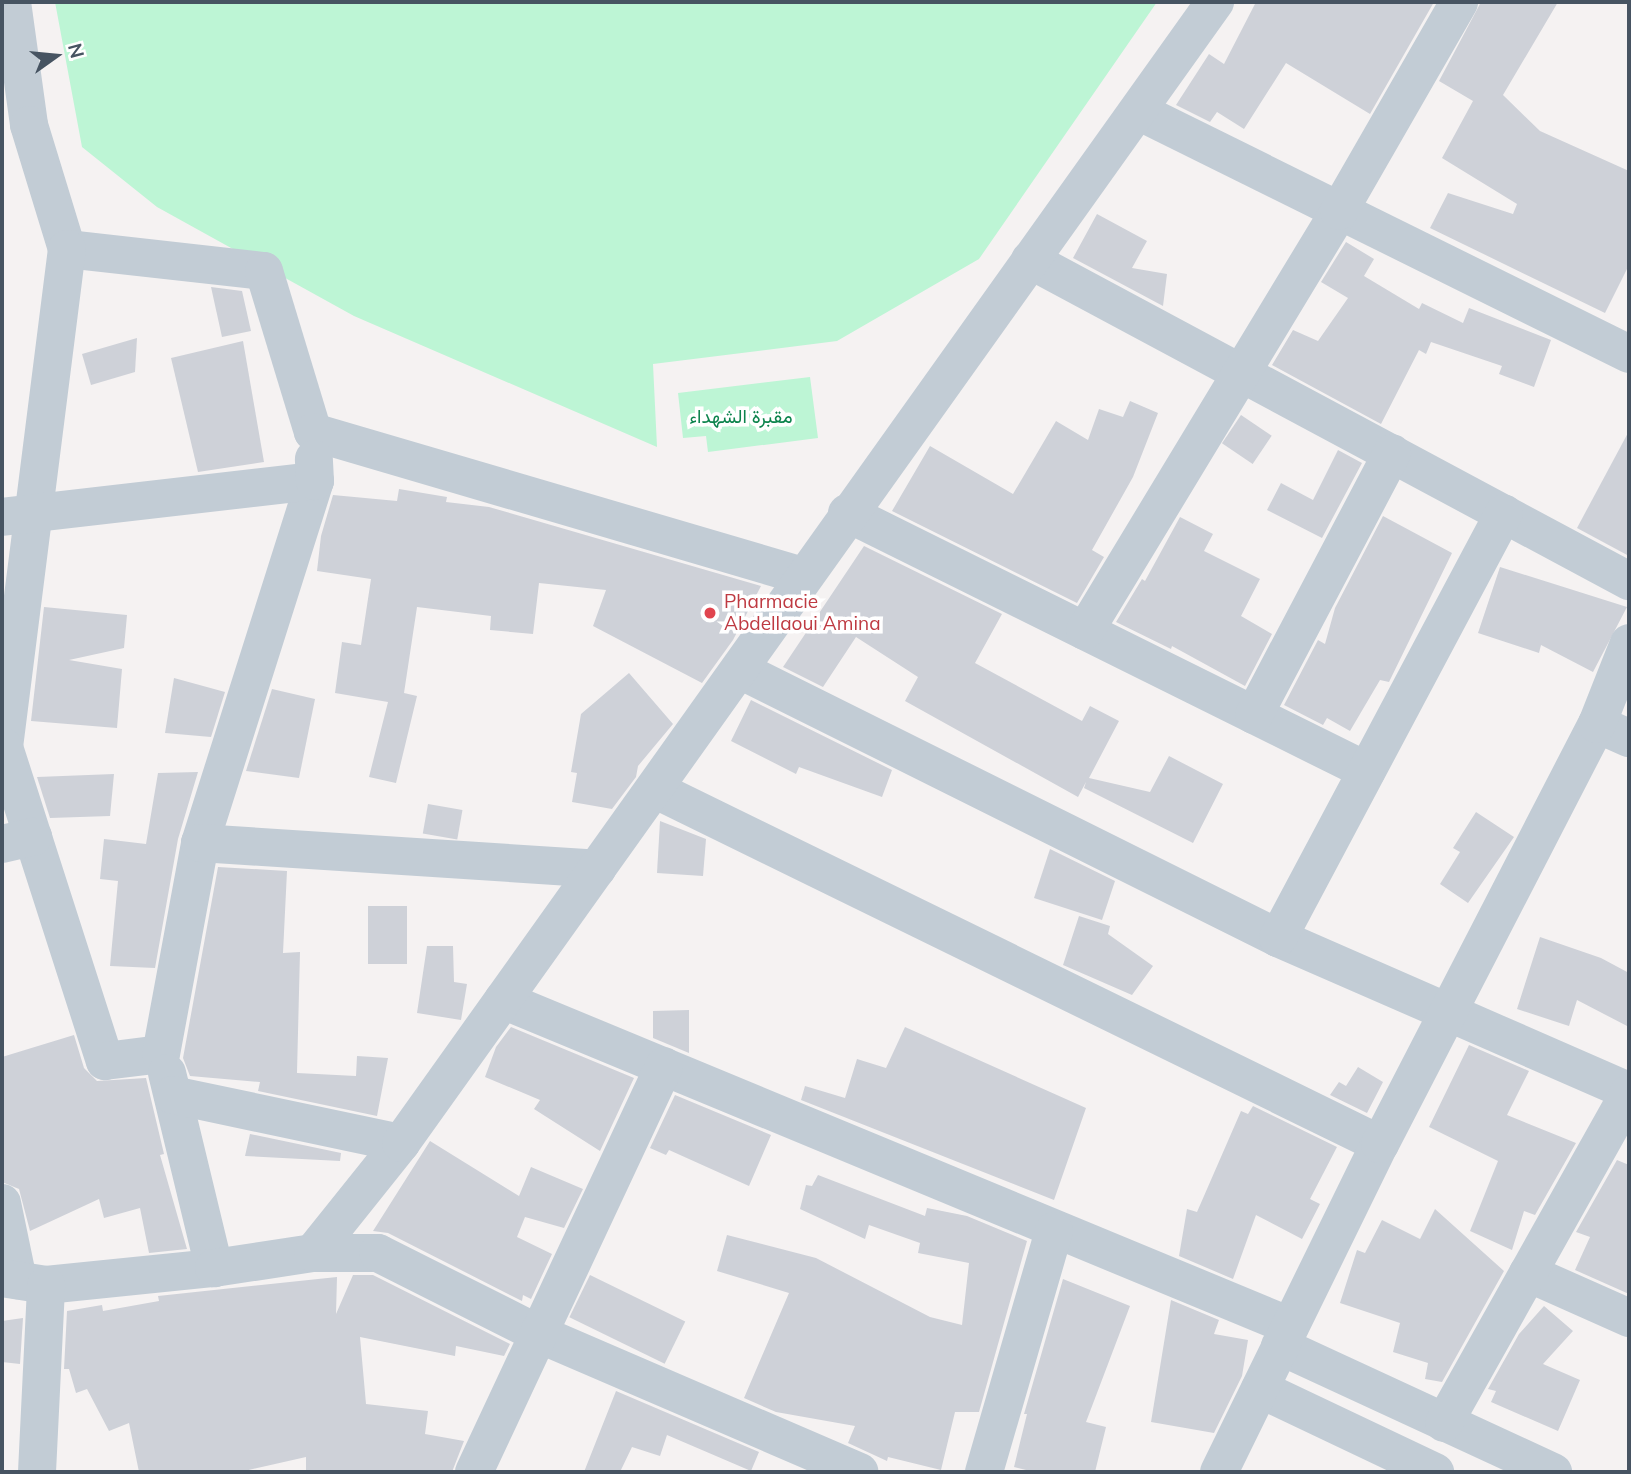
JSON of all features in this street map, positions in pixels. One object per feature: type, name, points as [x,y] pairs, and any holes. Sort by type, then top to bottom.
[{"type":"street","points":[[12,2],[29,125],[67,249],[19,515],[4,747],[17,840],[105,1061],[162,1054]]},
{"type":"street","points":[[313,1253],[401,1143],[740,670],[847,513],[1215,2]]},
{"type":"street","points":[[1085,631],[1239,372],[1339,211],[1459,2]]},
{"type":"street","points":[[1138,111],[1629,354]]},
{"type":"street","points":[[67,249],[264,271],[313,432],[315,481],[200,843],[162,1054],[215,1268]]},
{"type":"street","points":[[1030,260],[1629,581]]},
{"type":"street","points":[[313,432],[803,576]]},
{"type":"street","points":[[1254,715],[1392,453]]},
{"type":"street","points":[[19,515],[315,481]]},
{"type":"street","points":[[847,513],[1367,771]]},
{"type":"street","points":[[1278,938],[1504,513]]},
{"type":"street","points":[[1219,1472],[1446,1015],[1613,731],[1629,643]]},
{"type":"street","points":[[740,670],[1278,938],[1446,1015],[1629,1092],[1444,1423]]},
{"type":"street","points":[[654,789],[1380,1144]]},
{"type":"street","points":[[200,843],[597,869]]},
{"type":"street","points":[[503,1000],[1054,1231],[1285,1336],[1444,1423],[1553,1472]]},
{"type":"street","points":[[474,1472],[664,1066]]},
{"type":"street","points":[[173,1095],[401,1143]]},
{"type":"street","points":[[2,1203],[22,1281],[37,1472]]},
{"type":"street","points":[[984,1472],[1054,1231]]},
{"type":"street","points":[[22,1281],[215,1268],[313,1253],[378,1253],[539,1334],[860,1472]]},
{"type":"street","points":[[1528,1273],[1629,1318]]},
{"type":"street","points":[[1260,1389],[1435,1472]]},
{"type":"green space","points":[[55,2],[1157,2],[979,259],[837,341],[653,364],[657,447],[354,316],[157,207],[82,147]]},
{"type":"green space","name":"مقبرة الشهداء","points":[[810,377],[818,438],[708,452],[706,436],[683,438],[678,393]]},
{"type":"building","points":[[1256,2],[1434,2],[1370,114],[1286,63],[1244,129],[1217,112],[1210,122],[1176,105],[1209,54],[1224,64]]},
{"type":"building","points":[[1481,2],[1558,2],[1503,95],[1540,131],[1629,171],[1629,265],[1605,313],[1430,228],[1448,193],[1513,214],[1517,204],[1442,158],[1473,101],[1439,81]]},
{"type":"building","points":[[1097,214],[1147,241],[1132,268],[1167,274],[1163,306],[1073,258]]},
{"type":"building","points":[[1346,242],[1374,259],[1364,276],[1419,309],[1422,303],[1463,323],[1469,308],[1551,340],[1534,387],[1499,374],[1502,366],[1431,342],[1426,354],[1419,350],[1381,424],[1272,365],[1293,330],[1318,341],[1348,298],[1321,282]]},
{"type":"building","points":[[211,287],[242,291],[251,331],[222,337]]},
{"type":"building","points":[[137,338],[135,372],[91,385],[82,354]]},
{"type":"building","points":[[243,341],[264,462],[198,472],[171,358]]},
{"type":"building","points":[[1130,401],[1158,413],[1133,477],[1092,550],[1104,557],[1077,603],[892,511],[930,446],[1013,494],[1056,421],[1088,440],[1099,409],[1123,417]]},
{"type":"building","points":[[1241,415],[1272,436],[1253,464],[1222,443]]},
{"type":"building","points":[[1629,431],[1629,556],[1577,528]]},
{"type":"building","points":[[1338,450],[1362,463],[1322,538],[1267,510],[1281,483],[1313,500]]},
{"type":"building","points":[[399,489],[447,497],[446,502],[489,507],[761,586],[733,640],[702,683],[593,626],[606,590],[539,583],[533,634],[490,630],[491,616],[417,607],[404,693],[417,696],[396,783],[369,777],[388,702],[335,693],[342,642],[361,645],[371,579],[317,571],[321,536],[333,495],[397,501]]},
{"type":"building","points":[[1383,516],[1452,553],[1389,682],[1380,680],[1350,731],[1327,718],[1323,725],[1284,705],[1318,640],[1325,644],[1335,608]]},
{"type":"building","points":[[1180,517],[1213,534],[1204,551],[1260,579],[1241,616],[1272,634],[1245,686],[1172,646],[1171,649],[1116,622],[1142,579],[1145,581]]},
{"type":"building","points":[[864,546],[1002,614],[975,663],[1082,721],[1090,706],[1119,721],[1089,778],[1150,792],[1169,756],[1223,784],[1193,843],[1084,788],[1086,782],[1078,797],[905,701],[918,677],[856,637],[823,687],[783,667]]},
{"type":"building","points":[[1500,567],[1627,607],[1593,672],[1541,645],[1539,653],[1478,633]]},
{"type":"building","points":[[44,607],[127,615],[124,648],[69,660],[122,669],[117,728],[31,721]]},
{"type":"building","points":[[629,673],[673,724],[638,766],[636,777],[612,809],[572,802],[577,773],[571,772],[581,714]]},
{"type":"building","points":[[174,678],[225,692],[211,737],[165,733]]},
{"type":"building","points":[[272,689],[315,699],[299,778],[246,771]]},
{"type":"building","points":[[751,700],[892,770],[882,797],[799,767],[796,774],[731,741]]},
{"type":"building","points":[[198,772],[178,839],[155,968],[110,966],[118,881],[100,879],[104,839],[146,844],[158,773]]},
{"type":"building","points":[[114,774],[110,816],[50,818],[37,777]]},
{"type":"building","points":[[428,804],[462,810],[457,840],[423,834]]},
{"type":"building","points":[[1476,812],[1514,837],[1468,903],[1440,884],[1460,852],[1453,848]]},
{"type":"building","points":[[660,821],[706,839],[703,876],[657,873]]},
{"type":"building","points":[[1050,849],[1115,881],[1102,920],[1034,898]]},
{"type":"building","points":[[218,867],[287,871],[283,953],[300,952],[297,1073],[356,1076],[357,1056],[388,1058],[377,1116],[258,1091],[260,1082],[190,1076],[183,1058]]},
{"type":"building","points":[[368,906],[407,906],[407,964],[368,964]]},
{"type":"building","points":[[1079,916],[1110,926],[1108,934],[1153,966],[1132,995],[1063,965]]},
{"type":"building","points":[[1540,937],[1601,958],[1629,973],[1629,1027],[1577,1000],[1569,1026],[1517,1009]]},
{"type":"building","points":[[427,946],[453,946],[454,982],[467,984],[461,1020],[417,1013]]},
{"type":"building","points":[[689,1010],[689,1053],[653,1038],[653,1011]]},
{"type":"building","points":[[511,1027],[634,1078],[600,1151],[534,1109],[540,1100],[485,1077],[496,1047]]},
{"type":"building","points":[[905,1027],[1086,1108],[1054,1200],[801,1100],[805,1086],[845,1098],[857,1059],[886,1068]]},
{"type":"building","points":[[74,1035],[84,1068],[97,1081],[146,1078],[164,1154],[160,1155],[187,1249],[149,1253],[140,1208],[104,1218],[99,1199],[30,1231],[19,1189],[2,1182],[2,1057]]},
{"type":"building","points":[[1469,1045],[1529,1071],[1507,1115],[1576,1143],[1535,1215],[1524,1211],[1512,1250],[1470,1231],[1498,1161],[1429,1127]]},
{"type":"building","points":[[1358,1067],[1383,1082],[1367,1113],[1330,1095],[1339,1082],[1346,1086]]},
{"type":"building","points":[[675,1095],[771,1135],[749,1186],[669,1150],[666,1155],[650,1148]]},
{"type":"building","points":[[1253,1106],[1337,1147],[1310,1199],[1320,1204],[1302,1239],[1256,1215],[1233,1279],[1179,1256],[1187,1209],[1197,1212],[1241,1111],[1248,1114]]},
{"type":"building","points":[[250,1134],[341,1153],[340,1161],[245,1156]]},
{"type":"building","points":[[430,1141],[519,1196],[531,1167],[583,1189],[564,1228],[525,1217],[517,1237],[552,1254],[531,1299],[523,1295],[522,1301],[388,1233],[373,1231]]},
{"type":"building","points":[[1617,1160],[1629,1165],[1629,1294],[1575,1270],[1590,1237],[1576,1232]]},
{"type":"building","points":[[818,1175],[925,1216],[927,1208],[967,1216],[1027,1241],[979,1412],[955,1412],[941,1470],[888,1457],[887,1461],[848,1443],[855,1426],[776,1412],[744,1398],[789,1293],[717,1271],[727,1235],[816,1258],[930,1317],[962,1325],[969,1263],[918,1253],[920,1243],[869,1225],[865,1239],[800,1209],[806,1185],[812,1186]]},
{"type":"building","points":[[1435,1209],[1504,1271],[1442,1382],[1425,1379],[1428,1363],[1393,1352],[1400,1323],[1340,1303],[1357,1250],[1365,1253],[1382,1220],[1420,1239]]},
{"type":"building","points":[[353,1275],[373,1275],[510,1344],[504,1356],[456,1346],[455,1356],[360,1337],[366,1404],[428,1411],[425,1434],[464,1441],[452,1472],[306,1472],[306,1457],[240,1472],[139,1472],[129,1423],[109,1431],[87,1389],[76,1393],[69,1369],[64,1369],[67,1311],[102,1305],[103,1311],[159,1301],[158,1296],[337,1277],[336,1314]]},
{"type":"building","points":[[590,1275],[685,1321],[665,1364],[569,1317]]},
{"type":"building","points":[[1063,1279],[1130,1306],[1086,1422],[1106,1427],[1095,1472],[1034,1472],[1014,1467],[1027,1414],[1024,1414]]},
{"type":"building","points":[[1171,1300],[1219,1320],[1214,1334],[1248,1340],[1242,1376],[1214,1433],[1151,1422]]},
{"type":"building","points":[[1544,1306],[1573,1331],[1543,1364],[1580,1380],[1558,1431],[1491,1402],[1496,1391],[1488,1389],[1519,1334]]},
{"type":"building","points":[[23,1318],[20,1364],[2,1362],[2,1321]]},
{"type":"building","points":[[616,1391],[759,1452],[751,1471],[667,1435],[660,1456],[632,1447],[620,1472],[584,1472]]},
{"type":"place","name":"Pharmacie Abdellaoui Amina","points":[[710,613]]}]
